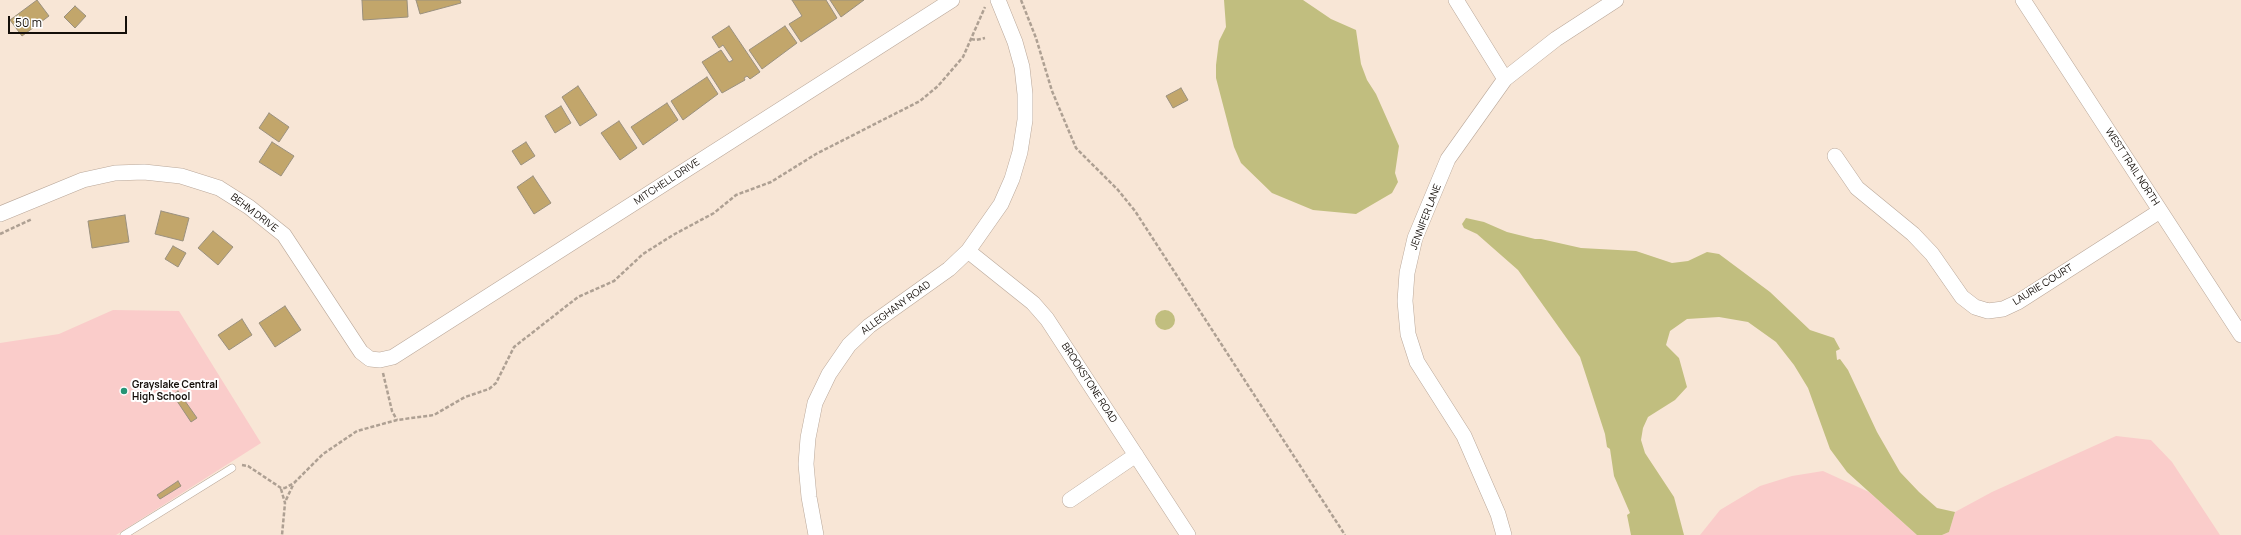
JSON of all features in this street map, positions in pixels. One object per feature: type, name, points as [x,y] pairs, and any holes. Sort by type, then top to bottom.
[{"type":"street","name":"MITCHELL DRIVE","points":[[382,368],[393,357],[952,0]]},
{"type":"street","points":[[1456,0],[1505,79]]},
{"type":"street","name":"JENNIFER LANE","points":[[1504,535],[1498,514],[1464,436],[1417,362],[1408,334],[1405,301],[1407,273],[1415,238],[1448,159],[1505,79],[1556,39],[1616,0]]},
{"type":"street","name":"WEST TRAIL NORTH","points":[[2024,0],[2241,335]]},
{"type":"street","name":"ALLEGHANY ROAD","points":[[816,535],[809,497],[806,464],[808,438],[815,404],[829,374],[849,345],[869,326],[950,269],[968,252],[1001,204],[1020,152],[1025,120],[1025,94],[1022,67],[1015,42],[993,1]]},
{"type":"street","name":"LAURIE COURT","points":[[1835,156],[1857,188],[1913,234],[1932,254],[1962,297],[1975,307],[1988,311],[2003,310],[2018,302],[2160,211]]},
{"type":"street","name":"BEHM DRIVE","points":[[0,214],[76,182],[115,173],[144,172],[181,176],[219,188],[249,207],[284,235],[361,352],[382,368]]},
{"type":"street","name":"BROOKSTONE ROAD","points":[[968,252],[1033,303],[1047,319],[1188,535]]},
{"type":"street","points":[[1070,500],[1136,455]]},
{"type":"lane","points":[[124,535],[232,468]]},
{"type":"path","points":[[1021,0],[1036,38],[1052,91],[1076,148],[1118,190],[1135,211],[1345,535]]},
{"type":"path","points":[[282,535],[285,503],[294,483],[323,454],[348,436],[365,428],[397,420],[434,415],[465,398],[489,389],[496,383],[514,347],[574,300],[614,281],[643,254],[673,235],[714,213],[736,195],[771,182],[816,154],[920,101],[938,86],[963,57],[971,39],[993,1]]},
{"type":"path","points":[[971,39],[976,40],[986,38]]},
{"type":"path","points":[[0,234],[37,216]]},
{"type":"path","points":[[382,368],[392,411],[397,420]]},
{"type":"path","points":[[232,468],[239,465],[248,466],[281,488],[285,503]]},
{"type":"path","points":[[281,488],[294,483]]},
{"type":"shaded area","points":[[1224,0],[1303,0],[1331,19],[1356,30],[1361,64],[1367,80],[1376,94],[1399,146],[1395,173],[1398,182],[1392,193],[1356,214],[1313,210],[1272,193],[1241,163],[1234,147],[1216,78],[1219,41],[1226,27]]},
{"type":"shaded area","points":[[1466,218],[1484,222],[1507,232],[1535,239],[1581,248],[1636,251],[1672,263],[1688,261],[1707,252],[1719,254],[1770,292],[1810,330],[1834,338],[1840,349],[1836,351],[1837,360],[1840,359],[1848,370],[1877,432],[1900,472],[1937,508],[1955,512],[1949,532],[1942,535],[1917,535],[1847,472],[1830,449],[1808,388],[1794,365],[1776,342],[1748,322],[1719,317],[1687,319],[1670,331],[1666,345],[1679,358],[1687,387],[1675,400],[1648,417],[1643,428],[1641,440],[1645,453],[1674,497],[1684,535],[1631,535],[1627,515],[1630,513],[1614,476],[1610,449],[1607,447],[1605,434],[1580,357],[1518,270],[1477,234],[1464,228],[1462,224]]},
{"type":"shaded area","name":"Grayslake Central High School","points":[[113,310],[179,311],[261,443],[116,535],[0,535],[0,343],[59,334]]},
{"type":"shaded area","points":[[1165,310],[1172,313],[1175,320],[1172,327],[1165,330],[1158,327],[1155,320],[1158,313]]},
{"type":"shaded area","points":[[2116,436],[2151,440],[2172,462],[2220,535],[1942,535],[1949,532],[1955,512],[1992,492]]},
{"type":"shaded area","points":[[1823,471],[1869,492],[1917,535],[1700,535],[1720,510],[1760,486],[1792,476]]},
{"type":"building","points":[[37,0],[49,16],[22,36],[10,20]]},
{"type":"building","points":[[362,0],[407,0],[408,17],[363,20]]},
{"type":"building","points":[[416,0],[460,0],[461,3],[420,14]]},
{"type":"building","points":[[792,0],[826,0],[837,18],[801,42],[789,24],[802,16]]},
{"type":"building","points":[[830,0],[864,0],[841,17]]},
{"type":"building","points":[[75,6],[86,16],[75,28],[64,17]]},
{"type":"building","points":[[729,26],[760,72],[750,79],[747,76],[744,78],[745,80],[722,93],[702,62],[721,50],[729,62],[733,60],[723,45],[719,48],[712,37]]},
{"type":"building","points":[[785,26],[797,43],[762,69],[749,50]]},
{"type":"building","points":[[707,77],[718,94],[683,120],[671,101]]},
{"type":"building","points":[[578,86],[597,115],[580,126],[562,97]]},
{"type":"building","points":[[1181,88],[1188,100],[1173,108],[1166,96]]},
{"type":"building","points":[[667,103],[678,120],[643,145],[631,127]]},
{"type":"building","points":[[561,106],[571,123],[555,133],[545,116]]},
{"type":"building","points":[[269,113],[289,127],[279,142],[259,128]]},
{"type":"building","points":[[619,121],[637,148],[620,160],[601,133]]},
{"type":"building","points":[[272,142],[294,156],[281,176],[259,162]]},
{"type":"building","points":[[526,142],[535,156],[521,165],[512,151]]},
{"type":"building","points":[[533,176],[551,203],[534,214],[517,187]]},
{"type":"building","points":[[161,211],[189,218],[183,241],[155,234]]},
{"type":"building","points":[[125,215],[129,242],[92,248],[88,221]]},
{"type":"building","points":[[213,231],[233,247],[218,265],[198,248]]},
{"type":"building","points":[[173,246],[186,253],[178,267],[165,259]]},
{"type":"building","points":[[285,306],[301,330],[275,347],[259,323]]},
{"type":"building","points":[[242,319],[252,335],[229,350],[218,335]]},
{"type":"building","points":[[178,391],[197,418],[191,422],[173,395]]},
{"type":"building","points":[[178,481],[181,486],[160,499],[157,495]]},
{"type":"place","name":"Grayslake Central High School","points":[[124,391]]}]
